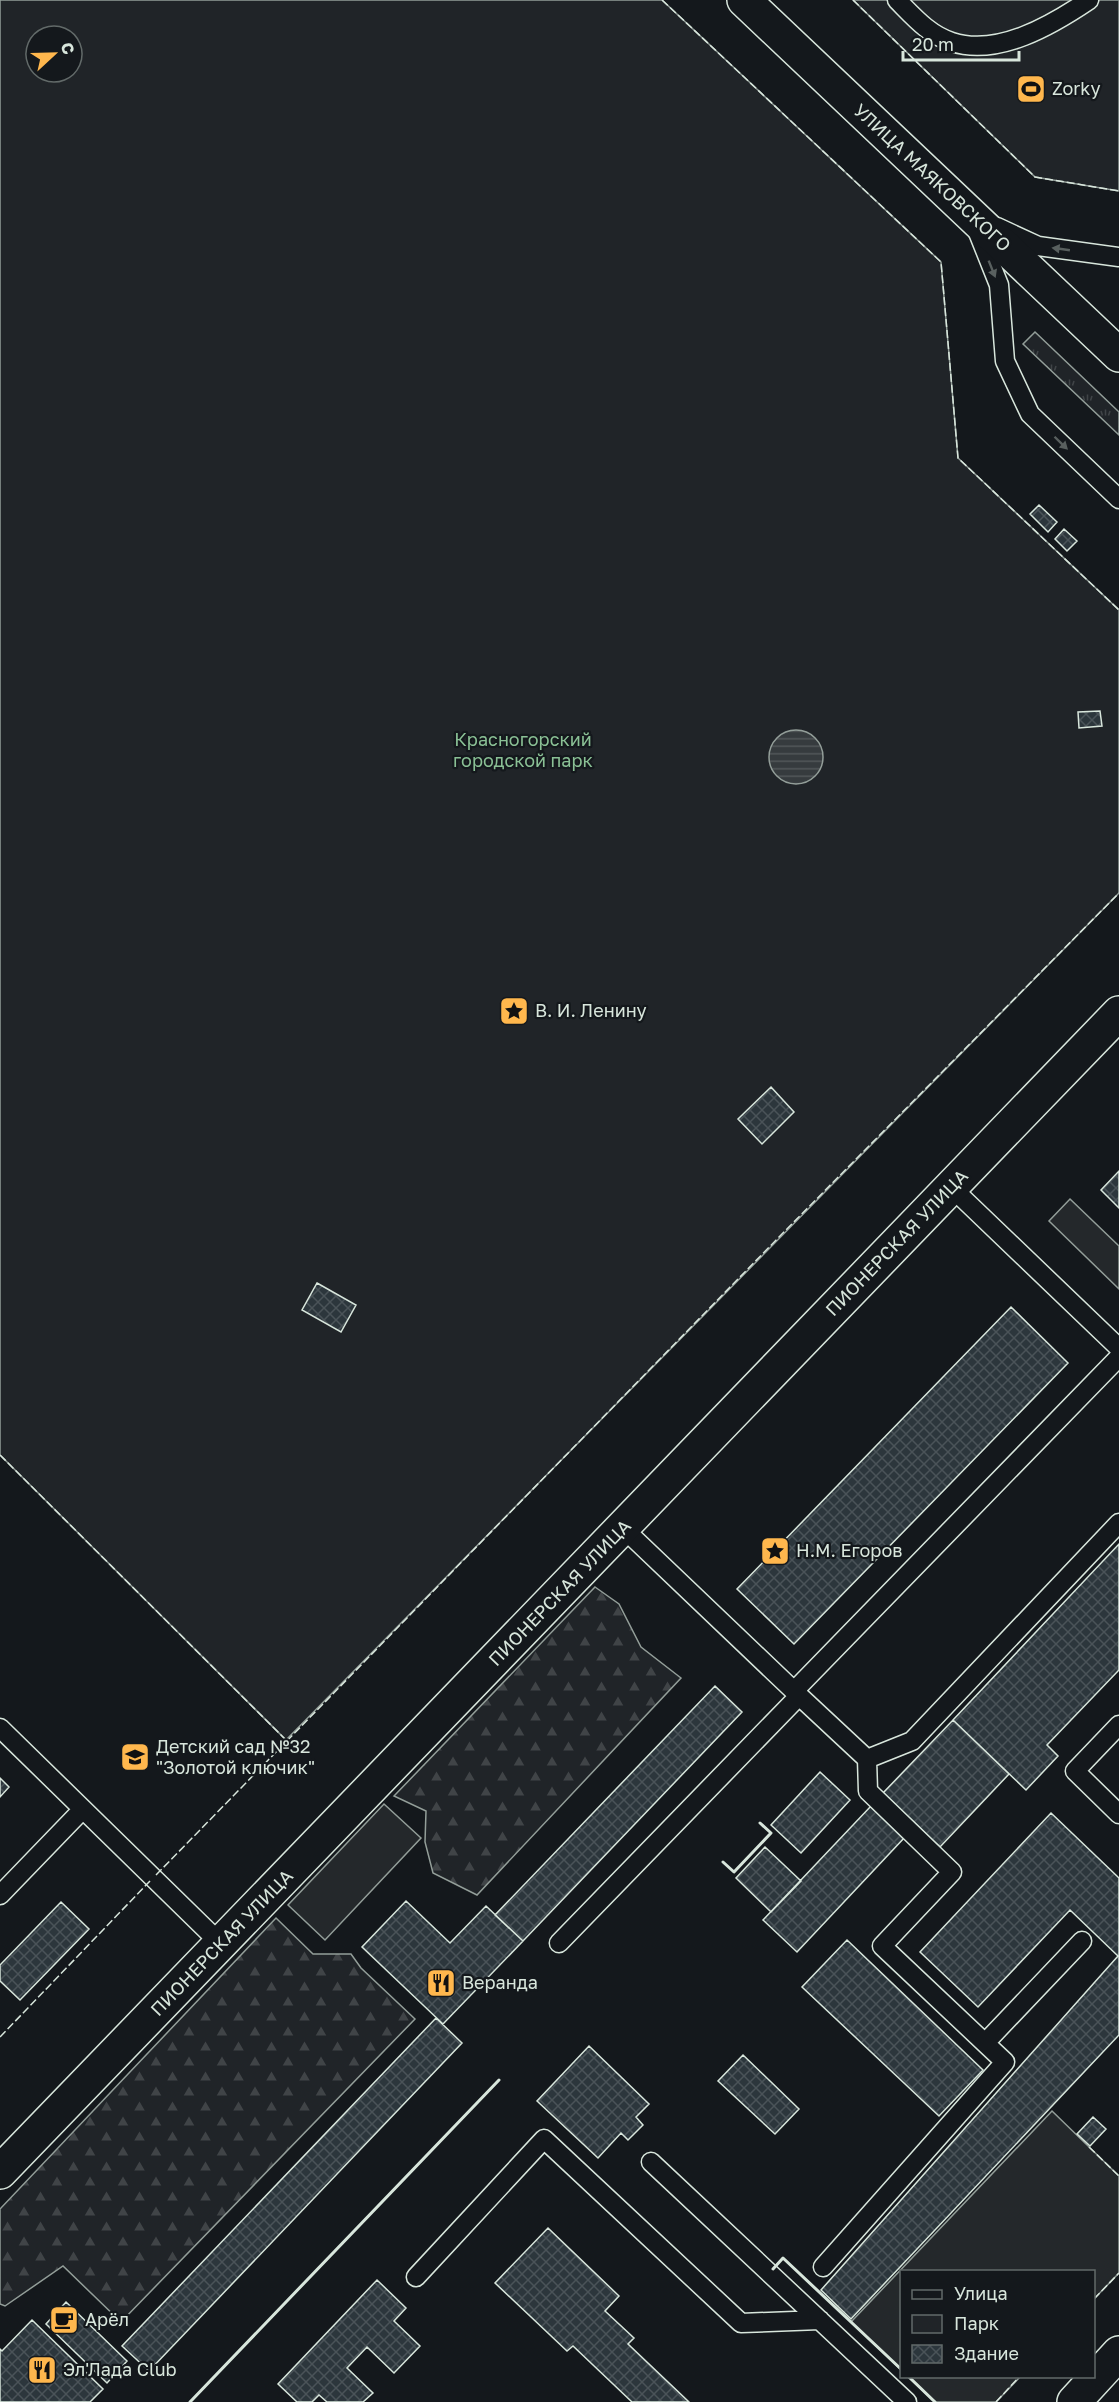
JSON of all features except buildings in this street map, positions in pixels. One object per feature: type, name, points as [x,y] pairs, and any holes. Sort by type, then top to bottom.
[{"type":"street","name":"УЛИЦА МАЯКОВСКОГО","points":[[744,0],[1119,355]]},
{"type":"street","name":"ПИОНЕРСКАЯ УЛИЦА","points":[[0,2172],[1119,1013]]},
{"type":"street","points":[[1074,2402],[1119,2353]]},
{"type":"lane","points":[[897,0],[928,30],[952,42],[981,44],[1017,39],[1050,26],[1089,0]]},
{"type":"lane","points":[[970,214],[1038,246],[1119,257]]},
{"type":"lane","points":[[970,214],[999,285],[1005,362],[1030,414],[1119,499]]},
{"type":"lane","points":[[951,1187],[1119,1348]]},
{"type":"lane","points":[[559,1943],[1119,1357]]},
{"type":"lane","points":[[867,1759],[912,1741],[1119,1523]]},
{"type":"lane","points":[[622,1528],[867,1759],[868,1791],[952,1872],[882,1946],[1005,2062],[823,2266]]},
{"type":"lane","points":[[1119,1725],[1075,1771],[1119,1814]]},
{"type":"lane","points":[[0,1728],[221,1944]]},
{"type":"lane","points":[[0,1895],[83,1809]]},
{"type":"lane","points":[[985,2043],[1082,1941]]},
{"type":"lane","points":[[416,2277],[544,2139],[741,2323],[820,2320]]},
{"type":"lane","points":[[651,2162],[907,2402]]},
{"type":"green space","name":"Красногорский городской парк","points":[[0,0],[662,0],[941,262],[958,458],[1119,610],[1119,893],[286,1740],[0,1455]]},
{"type":"green space","name":"Zorky","points":[[853,0],[1119,0],[1119,191],[1035,177]]},
{"type":"green space","points":[[1035,332],[1119,412],[1119,435],[1023,344]]},
{"type":"green space","points":[[595,1587],[619,1604],[641,1647],[681,1678],[477,1895],[433,1873],[425,1842],[426,1811],[394,1796]]},
{"type":"green space","points":[[276,1918],[313,1954],[351,1954],[361,1968],[415,2019],[121,2322],[63,2266],[5,2306],[0,2304],[0,2209]]},
{"type":"shaded area","points":[[796,730],[815,738],[823,757],[815,776],[796,784],[777,776],[769,757],[777,738]]},
{"type":"shaded area","points":[[1070,1199],[1119,1246],[1119,1289],[1049,1221]]},
{"type":"shaded area","points":[[384,1804],[421,1838],[325,1940],[288,1905]]},
{"type":"shaded area","points":[[1052,2111],[1119,2176],[1119,2273],[1095,2298],[1095,2270],[901,2270]]},
{"type":"shaded area","points":[[900,2271],[900,2369],[851,2322]]},
{"type":"shaded area","points":[[909,2378],[1019,2378],[996,2402],[935,2402]]},
{"type":"fence","points":[[662,0],[941,262],[958,458],[1119,610]]},
{"type":"fence","points":[[853,0],[1035,177],[1119,191]]},
{"type":"fence","points":[[156,1875],[780,1236],[1119,893]]},
{"type":"fence","points":[[0,1455],[286,1740]]},
{"type":"fence","points":[[0,2037],[150,1881]]},
{"type":"fence","points":[[1089,2147],[1119,2176]]},
{"type":"fence","points":[[1095,2298],[1119,2273]]},
{"type":"fence","points":[[996,2402],[1018,2378]]},
{"type":"wall","points":[[723,1862],[734,1872],[771,1833],[760,1823]]},
{"type":"wall","points":[[190,2402],[499,2080]]},
{"type":"wall","points":[[773,2269],[783,2258],[900,2368]]},
{"type":"wall","points":[[910,2378],[935,2402]]},
{"type":"place","name":"Zorky","points":[[1031,89]]},
{"type":"place","name":"В. И. Ленину","points":[[514,1011]]},
{"type":"place","name":"Н.М. Егоров","points":[[775,1551]]},
{"type":"place","name":"Детский сад №32 \"Золотой ключик\"","points":[[135,1757]]},
{"type":"place","name":"Веранда","points":[[441,1983]]},
{"type":"place","name":"Арёл","points":[[64,2320]]},
{"type":"place","name":"Эл'Лада Club","points":[[42,2370]]}]
